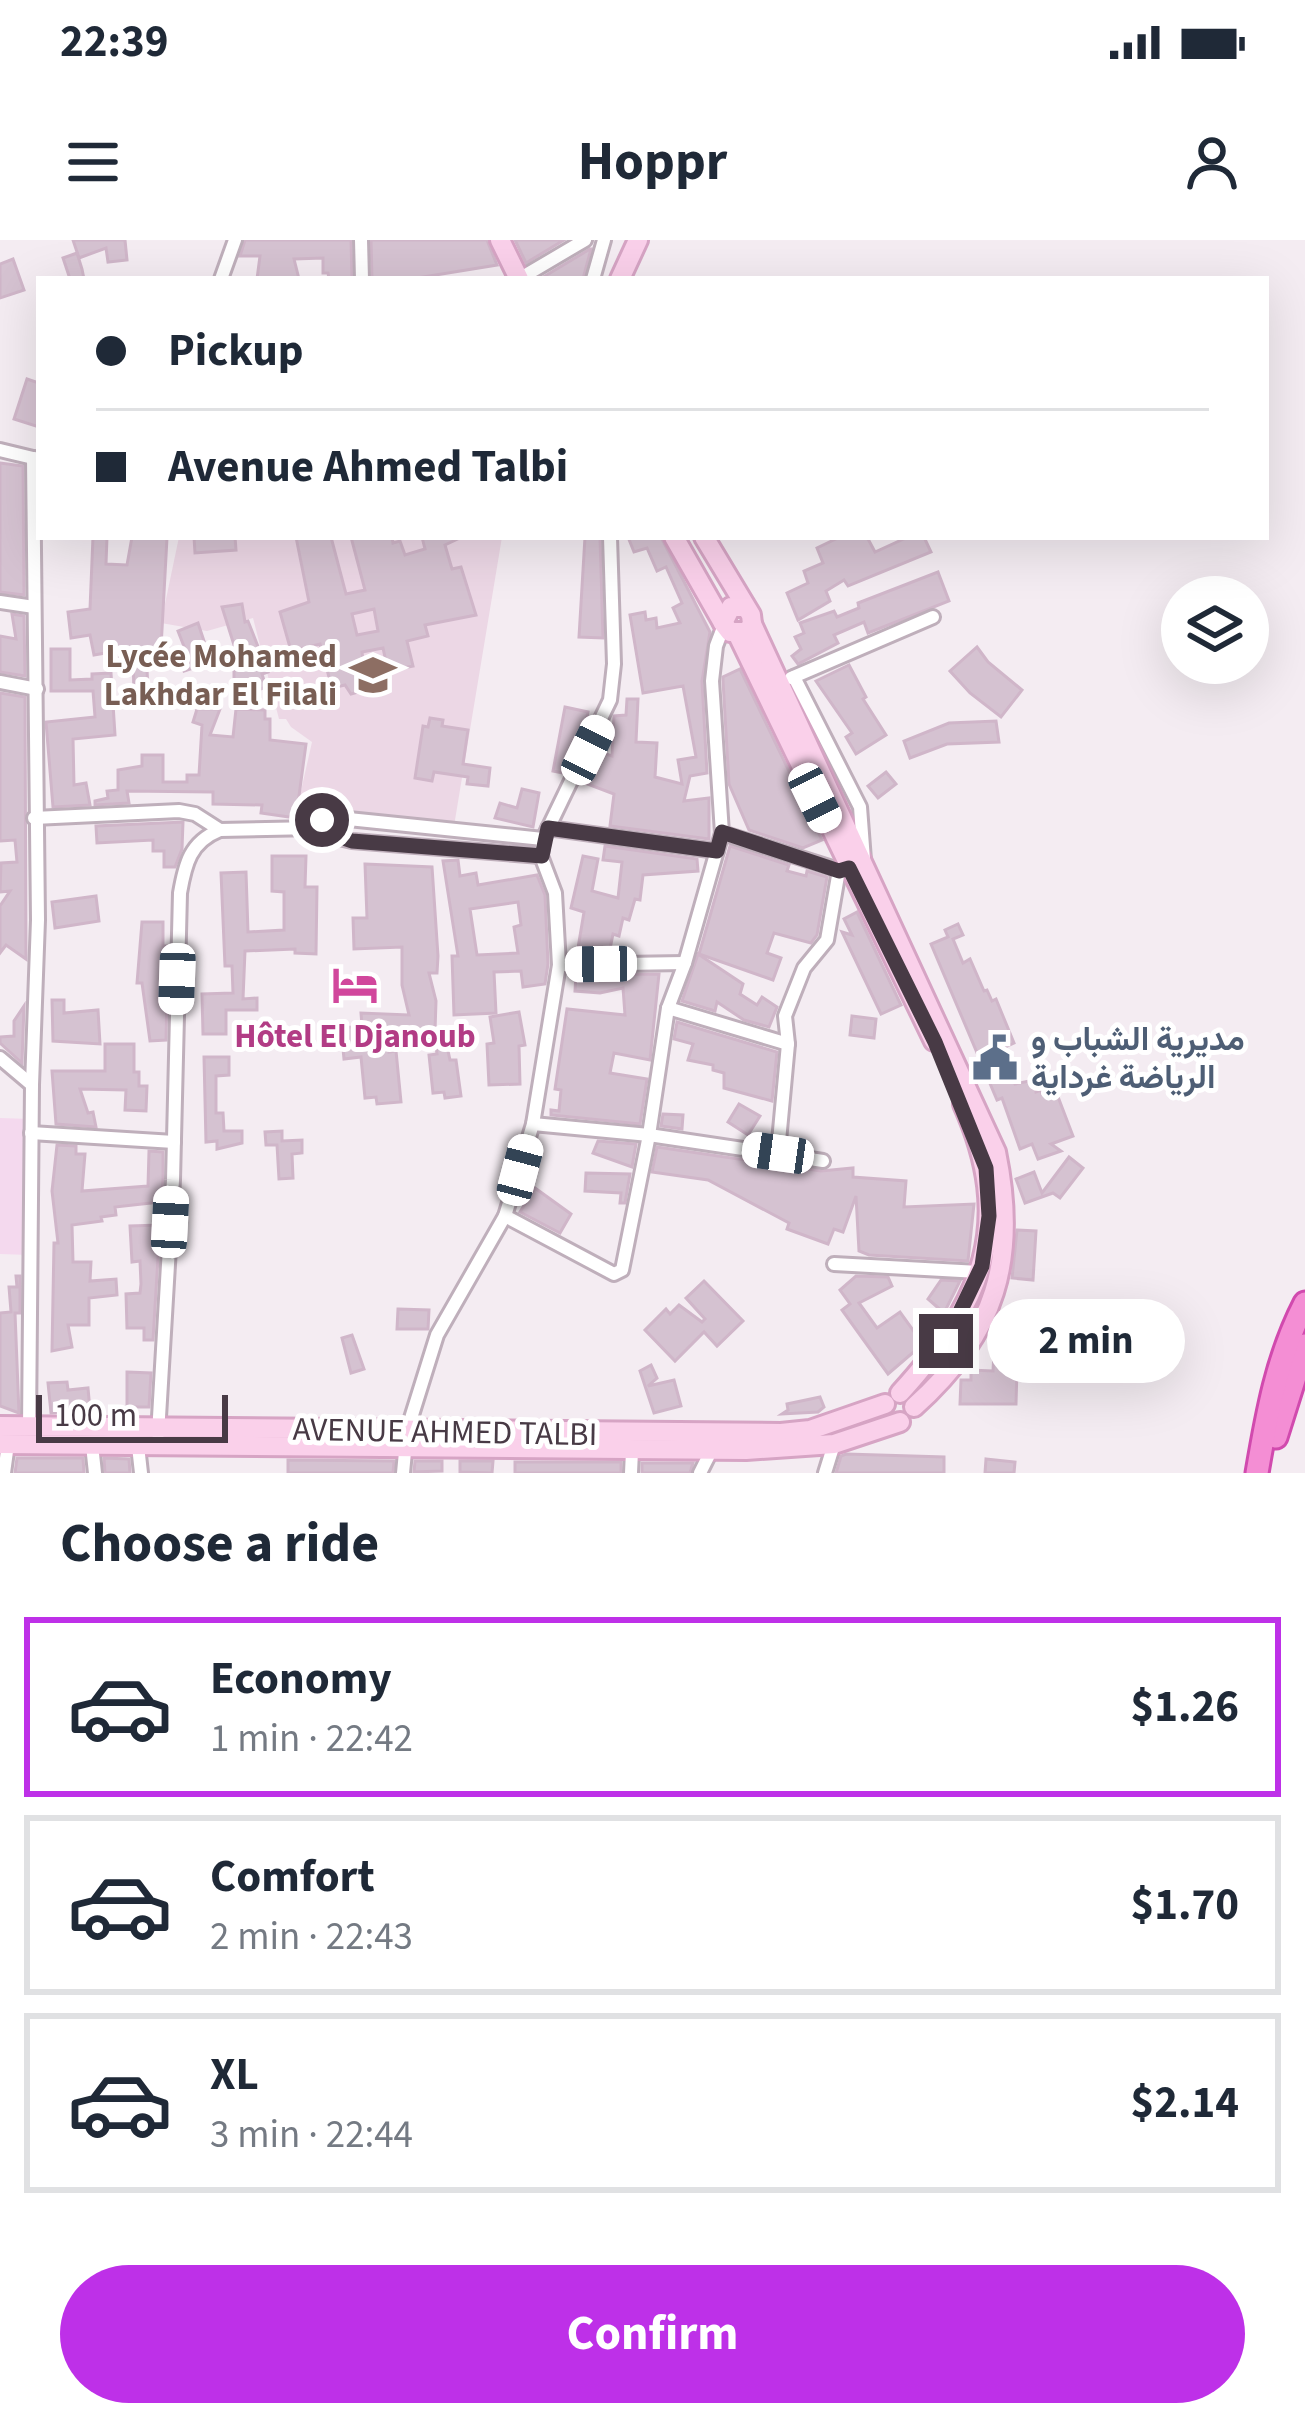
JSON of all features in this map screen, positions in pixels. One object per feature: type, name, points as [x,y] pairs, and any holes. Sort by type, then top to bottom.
[{"type":"highway","points":[[1257,1473],[1270,1393],[1305,1303]]},
{"type":"highway","points":[[1270,1473],[1286,1395],[1305,1345]]},
{"type":"main road","points":[[500,240],[518,276]]},
{"type":"main road","points":[[621,276],[638,240]]},
{"type":"main road","points":[[676,540],[734,623],[786,680],[851,867],[991,1138],[1005,1207],[1002,1270],[988,1314],[966,1355],[900,1401]]},
{"type":"main road","points":[[406,1440],[632,1450],[716,1442],[834,1444],[900,1422],[888,1416],[955,1328],[980,1272],[989,1216],[982,1152],[935,1042],[693,540]]},
{"type":"main road","points":[[705,540],[734,623]]},
{"type":"main road","name":"AVENUE AHMED TALBI","points":[[3,1438],[716,1442],[810,1430],[900,1401]]},
{"type":"main road","points":[[29,1435],[92,1445],[151,1440]]},
{"type":"street","points":[[222,276],[235,240]]},
{"type":"street","points":[[362,240],[362,276]]},
{"type":"street","points":[[524,276],[586,240]]},
{"type":"street","points":[[594,276],[604,240]]},
{"type":"street","points":[[0,450],[36,458],[38,943],[29,1435]]},
{"type":"street","points":[[403,1473],[406,1440],[436,1335],[505,1216],[533,1124],[559,965],[555,893],[542,856],[546,833],[610,700],[614,664],[610,540]]},
{"type":"street","points":[[0,602],[34,607]]},
{"type":"street","points":[[786,680],[933,617]]},
{"type":"street","points":[[505,1216],[619,1274],[649,1135],[668,1008],[722,832],[712,681],[716,655],[734,623]]},
{"type":"street","points":[[0,682],[37,689]]},
{"type":"street","points":[[34,818],[178,811],[195,814],[220,830]]},
{"type":"street","points":[[315,828],[329,817],[717,851]]},
{"type":"street","points":[[141,1473],[151,1440],[174,1142],[180,893],[192,851],[220,830],[315,828],[352,841],[542,856]]},
{"type":"street","points":[[722,832],[851,867],[827,940],[803,968],[788,1004],[783,1024],[788,1044],[778,1153]]},
{"type":"street","points":[[559,965],[685,963]]},
{"type":"street","points":[[668,1008],[788,1044]]},
{"type":"street","points":[[0,1058],[32,1085]]},
{"type":"street","points":[[533,1124],[649,1135],[823,1161]]},
{"type":"street","points":[[31,1133],[174,1142]]},
{"type":"street","points":[[834,1264],[980,1272]]},
{"type":"street","points":[[3,1438],[4,1473]]},
{"type":"street","points":[[700,1473],[716,1442]]},
{"type":"street","points":[[825,1473],[834,1444]]},
{"type":"street","points":[[92,1445],[95,1473]]},
{"type":"street","points":[[631,1473],[632,1450]]},
{"type":"shaded area","name":"Lycée Mohamed Lakhdar El Filali","points":[[178,540],[502,540],[452,838],[325,817],[298,804],[312,742],[286,719],[279,719],[253,618],[207,631],[161,623]]},
{"type":"shaded area","points":[[0,1118],[31,1119],[29,1255],[0,1254]]},
{"type":"building","points":[[73,240],[125,240],[127,260],[108,262],[106,248],[79,258]]},
{"type":"building","points":[[245,240],[351,240],[352,276],[323,273],[323,258],[294,259],[298,276],[257,276],[260,256],[240,256]]},
{"type":"building","points":[[371,240],[487,240],[497,265],[429,276],[372,276]]},
{"type":"building","points":[[515,240],[564,240],[526,263]]},
{"type":"building","points":[[590,249],[584,276],[545,276]]},
{"type":"building","points":[[77,253],[83,276],[69,276],[63,258]]},
{"type":"building","points":[[13,259],[24,290],[0,298],[0,264]]},
{"type":"building","points":[[27,379],[36,382],[36,426],[14,419]]},
{"type":"building","points":[[0,463],[23,466],[24,595],[0,592]]},
{"type":"building","points":[[93,540],[107,540],[106,564],[127,565],[131,540],[167,540],[161,648],[155,648],[152,669],[147,668],[148,695],[134,696],[133,655],[118,657],[117,651],[94,655],[90,635],[71,638],[68,612],[90,609]]},
{"type":"building","points":[[194,540],[235,540],[236,550],[195,553]]},
{"type":"building","points":[[297,540],[332,540],[346,594],[365,590],[352,540],[400,541],[405,555],[425,549],[423,540],[456,540],[445,545],[452,569],[461,567],[476,615],[425,625],[428,636],[407,641],[413,666],[388,671],[383,648],[362,652],[366,690],[351,694],[345,685],[332,688],[320,644],[291,651],[280,612],[309,602]],"holes":[[[374,609],[378,631],[357,635],[352,614]]]},
{"type":"building","points":[[585,540],[600,540],[603,638],[579,637]]},
{"type":"building","points":[[629,540],[663,540],[710,632],[702,681],[707,773],[690,776],[684,801],[709,798],[709,839],[610,826],[614,794],[582,782],[597,751],[612,756],[614,716],[626,715],[627,699],[638,699],[636,742],[657,743],[655,777],[682,784],[678,760],[696,757],[683,686],[643,693],[630,615],[645,612],[646,620],[656,618],[657,628],[680,623],[673,608],[682,603],[666,567],[657,571],[647,548],[634,552]]},
{"type":"building","points":[[834,540],[869,540],[875,552],[901,540],[925,540],[931,552],[848,586],[844,580],[826,591],[830,601],[798,620],[787,593],[808,583],[804,571],[823,563],[817,548]]},
{"type":"building","points":[[938,572],[949,601],[868,633],[864,622],[834,635],[838,643],[798,664],[792,656],[801,649],[795,637],[804,633],[800,623],[834,611],[837,617],[859,608],[858,603]]},
{"type":"building","points":[[242,604],[245,622],[268,672],[262,674],[266,687],[234,699],[234,666],[240,664],[222,607]]},
{"type":"building","points":[[12,614],[24,616],[25,676],[0,672],[0,636],[16,639]]},
{"type":"building","points":[[198,623],[204,641],[197,643],[205,664],[184,671],[177,651],[185,649],[178,631]]},
{"type":"building","points":[[977,647],[1022,690],[1001,717],[950,671]]},
{"type":"building","points":[[51,649],[70,649],[70,680],[111,673],[115,735],[73,739],[74,785],[86,783],[90,805],[53,807],[46,722],[95,717],[93,691],[51,691]]},
{"type":"building","points":[[849,665],[886,735],[856,754],[846,737],[852,733],[816,681]]},
{"type":"building","points":[[740,669],[822,840],[803,848],[749,830],[729,784],[723,677]]},
{"type":"building","points":[[0,693],[25,697],[26,959],[6,945],[0,953],[0,906],[10,891],[0,892],[1,863],[17,862],[15,840],[0,841]]},
{"type":"building","points":[[565,707],[588,712],[563,773],[553,771]]},
{"type":"building","points":[[197,709],[220,709],[210,735],[233,737],[236,709],[265,710],[270,740],[306,744],[296,818],[261,813],[262,805],[213,804],[213,792],[127,791],[129,803],[95,805],[108,798],[107,791],[118,790],[118,770],[142,766],[142,755],[163,755],[163,782],[187,782],[187,775],[199,775],[202,725],[193,722]]},
{"type":"building","points":[[430,718],[443,720],[442,726],[468,730],[463,764],[490,768],[488,786],[467,784],[468,777],[434,772],[432,781],[415,778],[423,726],[428,727]]},
{"type":"building","points":[[996,721],[999,742],[947,744],[910,758],[904,741],[949,723]]},
{"type":"building","points":[[886,772],[896,784],[878,798],[868,786]]},
{"type":"building","points":[[522,789],[539,793],[533,827],[495,818],[500,803],[517,808]]},
{"type":"building","points":[[183,822],[182,849],[175,867],[164,867],[164,851],[153,851],[153,840],[97,843],[96,826]]},
{"type":"building","points":[[605,846],[697,859],[698,871],[643,875],[640,900],[635,899],[629,920],[623,918],[619,936],[613,934],[609,954],[577,954],[584,912],[571,908],[583,856],[598,859],[592,891],[618,898],[622,862],[603,860]]},
{"type":"building","points":[[730,846],[789,865],[787,871],[827,877],[817,935],[811,943],[774,933],[767,953],[781,958],[773,980],[699,954]]},
{"type":"building","points":[[272,856],[306,856],[305,887],[317,887],[316,954],[295,953],[295,949],[245,951],[243,999],[257,998],[257,1010],[226,1010],[226,1034],[203,1034],[202,994],[233,993],[232,966],[225,966],[221,873],[246,872],[248,932],[284,930],[284,892],[272,891]]},
{"type":"building","points":[[458,860],[460,876],[476,873],[478,885],[537,875],[545,895],[545,984],[523,987],[521,971],[494,972],[496,1013],[454,1015],[452,956],[458,956],[443,861]],"holes":[[[518,902],[521,925],[514,927],[518,953],[477,955],[470,909]]]},
{"type":"building","points":[[365,864],[432,867],[438,956],[437,973],[429,973],[436,1001],[435,1031],[387,1029],[389,1052],[396,1051],[401,1102],[377,1104],[376,1097],[365,1098],[361,1057],[344,1059],[341,1028],[362,1026],[361,1013],[409,1015],[402,985],[402,947],[354,949],[353,918],[367,918]]},
{"type":"building","points":[[96,896],[99,921],[55,928],[52,902]]},
{"type":"building","points":[[857,912],[901,1005],[881,1014],[842,932],[852,935],[844,919]]},
{"type":"building","points":[[142,922],[163,922],[163,946],[168,946],[166,1040],[150,1041],[142,983],[137,983]]},
{"type":"building","points":[[958,924],[963,935],[953,939],[963,963],[970,959],[984,991],[992,1001],[996,999],[1014,1043],[999,1050],[1015,1084],[1034,1080],[1036,1092],[1042,1094],[1055,1089],[1073,1136],[1051,1144],[1061,1151],[1038,1159],[1032,1144],[1020,1149],[1002,1098],[997,1100],[931,944],[948,937],[945,930]]},
{"type":"building","points":[[698,954],[743,984],[740,994],[757,1005],[762,997],[777,1007],[769,1027],[744,1020],[717,1002],[715,1011],[682,1001]]},
{"type":"building","points":[[659,974],[650,1060],[614,1053],[610,1073],[647,1079],[640,1124],[551,1115],[551,1110],[559,1111],[561,1090],[555,1089],[567,1009],[625,1015],[623,988],[575,991],[576,975]]},
{"type":"building","points":[[52,1000],[64,1000],[64,1013],[98,1010],[100,1044],[53,1041]]},
{"type":"building","points":[[24,1006],[22,1063],[0,1043],[0,1037],[14,1036],[14,1021]]},
{"type":"building","points":[[519,1012],[525,1045],[519,1046],[520,1084],[489,1085],[487,1044],[494,1043],[490,1017]]},
{"type":"building","points":[[852,1016],[876,1019],[874,1038],[850,1035]]},
{"type":"building","points":[[677,1022],[777,1052],[772,1101],[724,1088],[724,1073],[713,1070],[713,1065],[688,1060],[693,1044],[674,1039]]},
{"type":"building","points":[[445,1037],[450,1060],[456,1060],[461,1096],[445,1098],[444,1092],[433,1093],[429,1055],[437,1054],[435,1039]]},
{"type":"building","points":[[105,1044],[134,1044],[134,1072],[139,1072],[139,1086],[147,1086],[146,1111],[125,1110],[126,1090],[80,1089],[96,1127],[56,1124],[52,1071],[105,1071]]},
{"type":"building","points":[[204,1057],[229,1057],[229,1075],[216,1076],[216,1113],[223,1113],[224,1131],[242,1131],[242,1143],[217,1149],[217,1141],[206,1142]]},
{"type":"building","points":[[739,1104],[760,1116],[748,1135],[728,1122]]},
{"type":"building","points":[[663,1114],[683,1115],[682,1129],[661,1126]]},
{"type":"building","points":[[282,1131],[282,1141],[302,1140],[302,1153],[292,1154],[293,1178],[279,1179],[277,1145],[266,1145],[265,1132]]},
{"type":"building","points":[[598,1141],[636,1144],[632,1167],[593,1153]]},
{"type":"building","points":[[57,1145],[76,1146],[76,1154],[85,1154],[82,1191],[148,1186],[149,1151],[163,1152],[163,1180],[161,1206],[160,1202],[115,1207],[116,1215],[101,1217],[102,1221],[72,1225],[73,1262],[91,1262],[90,1281],[116,1279],[117,1295],[89,1298],[89,1325],[68,1325],[72,1347],[52,1351],[54,1243],[58,1243],[52,1191]]},
{"type":"building","points":[[657,1147],[821,1171],[853,1168],[853,1177],[906,1181],[904,1207],[974,1204],[968,1261],[859,1251],[856,1196],[843,1232],[834,1229],[828,1244],[787,1229],[789,1223],[708,1180],[652,1172]]},
{"type":"building","points":[[1069,1157],[1083,1168],[1060,1198],[1053,1193],[1025,1203],[1016,1179],[1034,1172],[1042,1193]]},
{"type":"building","points":[[586,1173],[630,1174],[625,1203],[620,1203],[621,1193],[585,1191]]},
{"type":"building","points":[[535,1188],[571,1214],[560,1233],[520,1212]]},
{"type":"building","points":[[160,1225],[153,1340],[144,1340],[144,1328],[127,1328],[126,1294],[140,1293],[141,1284],[140,1261],[132,1262],[130,1226]]},
{"type":"building","points":[[1017,1230],[1036,1231],[1033,1280],[1012,1278]]},
{"type":"building","points":[[16,1276],[20,1276],[20,1313],[15,1313],[19,1413],[0,1406],[0,1313],[11,1312],[9,1287],[17,1287]]},
{"type":"building","points":[[856,1276],[888,1277],[892,1286],[859,1303],[877,1328],[900,1312],[923,1344],[888,1374],[842,1310],[850,1304],[840,1290]]},
{"type":"building","points":[[941,1280],[960,1281],[944,1313],[928,1299]]},
{"type":"building","points":[[704,1281],[743,1321],[717,1346],[704,1332],[675,1361],[645,1330],[666,1309],[670,1314],[679,1305],[702,1322],[705,1319],[686,1298]]},
{"type":"building","points":[[398,1309],[429,1310],[428,1329],[397,1329]]},
{"type":"building","points":[[995,1332],[1018,1334],[1016,1404],[960,1404],[961,1380],[971,1380],[971,1370],[993,1371]]},
{"type":"building","points":[[352,1335],[364,1369],[351,1373],[342,1338]]},
{"type":"building","points":[[651,1365],[657,1378],[648,1386],[674,1380],[681,1406],[654,1413],[640,1371]]},
{"type":"building","points":[[127,1372],[151,1373],[149,1407],[127,1407]]},
{"type":"building","points":[[67,1382],[68,1390],[88,1388],[90,1410],[51,1413],[48,1383]]},
{"type":"building","points":[[820,1397],[824,1407],[818,1412],[782,1414],[787,1404]]},
{"type":"building","points":[[846,1454],[944,1457],[944,1473],[836,1473]]},
{"type":"building","points":[[17,1458],[83,1458],[84,1473],[15,1473]]},
{"type":"building","points":[[104,1458],[129,1459],[130,1473],[105,1473]]},
{"type":"building","points":[[986,1459],[1015,1462],[1014,1473],[985,1473]]},
{"type":"building","points":[[288,1460],[394,1461],[393,1473],[288,1473]]},
{"type":"building","points":[[415,1461],[442,1461],[442,1471],[414,1472]]},
{"type":"building","points":[[460,1461],[493,1461],[492,1473],[460,1472]]},
{"type":"building","points":[[515,1462],[621,1462],[621,1473],[515,1473]]},
{"type":"building","points":[[642,1463],[693,1463],[690,1473],[642,1473]]},
{"type":"place","name":"Lycée Mohamed Lakhdar El Filali","points":[[373,675]]},
{"type":"place","name":"Hôtel El Djanoub","points":[[355,985]]},
{"type":"place","name":"مديرية الشباب و الرياضة غرداية","points":[[995,1058]]},
{"type":"route","points":[[322,820],[315,828],[352,841],[542,856],[548,828],[717,851],[722,832],[839,871],[849,868],[935,1042],[986,1168],[989,1216],[982,1266],[946,1341]]}]
